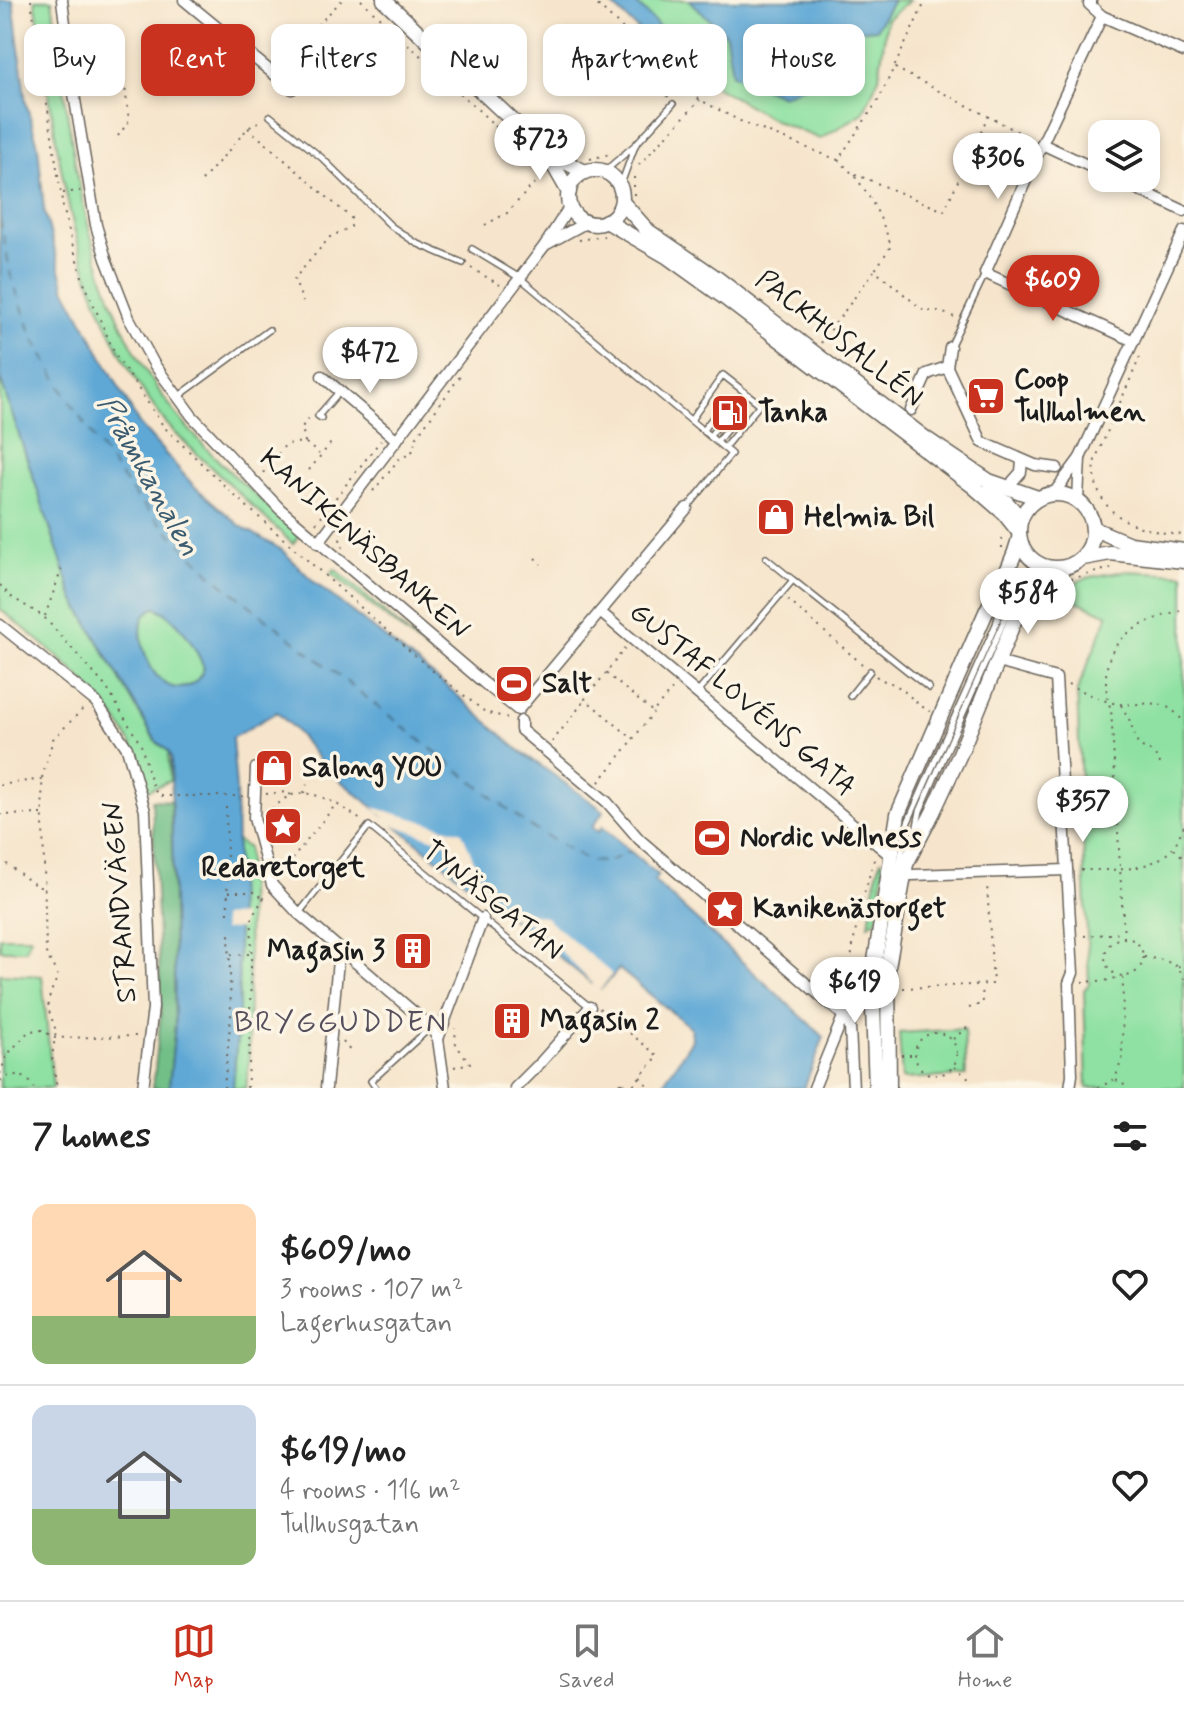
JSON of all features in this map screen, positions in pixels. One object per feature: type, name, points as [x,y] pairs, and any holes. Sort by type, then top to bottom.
[{"type":"street","name":"KANIKENÄSBANKEN","points":[[62,0],[90,189],[106,259],[129,318],[154,364],[178,397],[237,465],[318,543],[519,716],[521,730],[607,802],[639,839],[845,1011]]},
{"type":"street","points":[[184,0],[271,71]]},
{"type":"street","points":[[384,0],[546,152],[585,172],[605,171],[611,175],[621,194],[613,216],[606,221],[587,222],[545,245]]},
{"type":"street","points":[[1091,0],[1089,4],[1102,16],[1184,52]]},
{"type":"street","points":[[1102,16],[985,273],[1139,344]]},
{"type":"street","points":[[1042,144],[1088,165]]},
{"type":"street","points":[[546,152],[574,213],[587,222]]},
{"type":"street","points":[[318,543],[545,245],[570,199],[574,180],[585,172]]},
{"type":"street","points":[[1144,192],[1184,211]]},
{"type":"street","name":"PACKHUSALLÉN","points":[[621,194],[648,231],[718,279],[925,438],[989,481],[1038,498]]},
{"type":"street","name":"PACKHUSALLÉN","points":[[606,221],[690,273],[973,486],[1006,502],[1020,530]]},
{"type":"street","points":[[1054,493],[1080,458],[1139,344],[1184,231]]},
{"type":"street","points":[[950,347],[947,367],[982,442],[1035,465],[1057,468]]},
{"type":"street","points":[[911,410],[927,374],[947,367]]},
{"type":"street","points":[[322,376],[397,440]]},
{"type":"street","points":[[1080,458],[1078,500],[1093,524],[1130,544],[1184,551]]},
{"type":"street","points":[[1013,481],[1021,472],[1022,460]]},
{"type":"street","points":[[876,1088],[872,980],[898,814],[999,585],[1009,569],[1030,504],[1054,493],[1078,500]]},
{"type":"street","points":[[519,716],[687,508]]},
{"type":"street","points":[[1083,558],[1089,550],[1093,524]]},
{"type":"street","points":[[1020,530],[1024,551],[1043,566],[1054,569],[1066,567]]},
{"type":"street","points":[[1024,597],[1083,558],[1110,553],[1184,561]]},
{"type":"street","points":[[889,1088],[888,967],[903,873],[916,841],[933,812],[984,683],[998,662],[1024,597],[1027,580],[1043,566]]},
{"type":"street","name":"GUSTAF LOVÉNS GATA","points":[[600,612],[891,856]]},
{"type":"street","name":"STRANDVÄGEN","points":[[0,625],[92,699],[127,748],[145,811],[153,1008],[143,1088]]},
{"type":"street","points":[[998,662],[1056,678],[1073,973],[1069,983],[1070,1088]]},
{"type":"street","points":[[256,768],[252,795],[254,818],[272,885],[339,950],[431,1027],[438,1039],[445,1088]]},
{"type":"street","points":[[903,873],[1067,870]]},
{"type":"street","points":[[438,1039],[483,918]]},
{"type":"street","points":[[326,1088],[339,950]]},
{"type":"street","points":[[515,1088],[529,1084],[539,1064],[590,1007]]},
{"type":"street","points":[[814,1088],[845,1011]]},
{"type":"street","points":[[845,1011],[850,1028],[853,1088]]},
{"type":"lane","points":[[605,171],[635,145],[673,104]]},
{"type":"lane","points":[[270,116],[322,158],[391,226],[416,243],[463,263]]},
{"type":"lane","points":[[621,194],[635,145]]},
{"type":"lane","points":[[472,249],[520,278],[731,454],[687,508]]},
{"type":"lane","points":[[950,347],[985,273]]},
{"type":"lane","points":[[178,397],[269,330]]},
{"type":"lane","points":[[691,420],[723,375],[760,404],[724,448]]},
{"type":"lane","points":[[321,418],[318,416],[339,391]]},
{"type":"lane","points":[[703,430],[718,411]]},
{"type":"lane","points":[[710,436],[725,416]]},
{"type":"lane","points":[[717,442],[733,422]]},
{"type":"lane","points":[[766,558],[929,688]]},
{"type":"lane","points":[[882,921],[890,909],[908,822],[996,624],[1008,590],[1009,569]]},
{"type":"lane","points":[[697,694],[793,580]]},
{"type":"lane","points":[[984,683],[1010,607],[1017,599],[1024,597]]},
{"type":"lane","points":[[850,696],[870,671]]},
{"type":"lane","points":[[298,913],[369,826]]},
{"type":"lane","name":"TYNÄSGATAN","points":[[369,826],[590,1007]]},
{"type":"lane","points":[[376,1088],[371,1081],[431,1027]]},
{"type":"path","points":[[31,0],[61,194],[79,268],[115,354],[164,427],[323,574],[485,712],[519,716]]},
{"type":"path","points":[[319,24],[342,0]]},
{"type":"path","points":[[361,0],[544,174],[507,213],[485,225]]},
{"type":"path","points":[[592,0],[700,100],[744,123],[838,160],[854,173],[944,211],[988,116]]},
{"type":"path","points":[[838,160],[870,115],[926,0]]},
{"type":"path","points":[[895,68],[1042,144]]},
{"type":"path","points":[[118,136],[129,121],[125,86]]},
{"type":"path","points":[[638,165],[700,100]]},
{"type":"path","points":[[202,181],[248,128],[270,116]]},
{"type":"path","points":[[248,128],[351,218],[351,227],[330,237],[294,279],[303,302]]},
{"type":"path","points":[[821,343],[891,246],[854,173]]},
{"type":"path","points":[[61,194],[90,189]]},
{"type":"path","points":[[564,237],[570,243],[595,236],[611,236]]},
{"type":"path","points":[[463,263],[510,291]]},
{"type":"path","points":[[875,270],[924,311],[938,311],[963,320]]},
{"type":"path","points":[[1139,344],[1095,460],[1093,476],[1103,502],[1118,517],[1154,532],[1184,535]]},
{"type":"path","points":[[373,491],[400,458],[408,457],[412,452],[415,439],[469,365]]},
{"type":"path","points":[[315,410],[302,427],[305,442],[321,456]]},
{"type":"path","points":[[262,474],[286,444],[305,442]]},
{"type":"path","points":[[309,470],[331,443]]},
{"type":"path","points":[[323,574],[344,549],[340,539],[345,526]]},
{"type":"path","points":[[1001,528],[1001,551]]},
{"type":"path","points":[[535,558],[541,564]]},
{"type":"path","points":[[1061,584],[1115,567]]},
{"type":"path","points":[[44,617],[62,568]]},
{"type":"path","points":[[0,585],[10,596],[44,617],[106,687],[141,745],[154,790],[161,796],[287,792],[291,795]]},
{"type":"path","points":[[781,594],[882,681],[893,683],[922,708],[935,713]]},
{"type":"path","points":[[1124,938],[1111,708],[1107,702],[1108,655],[1125,635],[1153,619],[1184,609]]},
{"type":"path","points":[[550,745],[632,639]]},
{"type":"path","points":[[606,673],[653,712]]},
{"type":"path","points":[[1056,678],[1107,702],[1160,703],[1172,707],[1184,723]]},
{"type":"path","points":[[597,784],[680,680]]},
{"type":"path","points":[[57,1088],[52,1057],[56,1031],[48,1008],[58,976],[46,953],[42,779],[53,739],[92,699]]},
{"type":"path","points":[[585,699],[633,739]]},
{"type":"path","points":[[1120,704],[1138,745],[1154,753],[1161,765]]},
{"type":"path","points":[[304,794],[315,761]]},
{"type":"path","points":[[0,785],[42,779]]},
{"type":"path","points":[[254,818],[261,817],[291,795],[304,794],[337,803],[369,826]]},
{"type":"path","points":[[247,1088],[249,921],[272,885],[337,803]]},
{"type":"path","points":[[226,807],[228,913]]},
{"type":"path","points":[[0,815],[43,814]]},
{"type":"path","points":[[1064,819],[1117,816]]},
{"type":"path","points":[[1067,870],[1119,870],[1143,865],[1173,848],[1184,826]]},
{"type":"path","points":[[1173,848],[1184,858]]},
{"type":"path","points":[[845,1011],[857,920],[875,857]]},
{"type":"path","points":[[0,859],[38,887],[45,887]]},
{"type":"path","points":[[900,988],[993,984],[986,873]]},
{"type":"path","points":[[228,892],[257,892],[263,899]]},
{"type":"path","points":[[224,1088],[231,1015],[229,932]]},
{"type":"path","points":[[1071,937],[1123,933]]},
{"type":"path","points":[[1069,983],[1112,980],[1135,973],[1143,957],[1135,942],[1124,938],[1113,942],[1105,957],[1108,968],[1121,976]]},
{"type":"path","points":[[230,955],[251,954]]},
{"type":"path","points":[[1143,957],[1164,960],[1178,967],[1184,979]]},
{"type":"path","points":[[1178,967],[1184,959]]},
{"type":"path","points":[[1098,1088],[1115,1079],[1122,1059],[1121,976]]},
{"type":"path","points":[[969,1008],[983,1003],[982,984]]},
{"type":"path","points":[[828,991],[866,989]]},
{"type":"path","points":[[590,1007],[602,1009],[658,1056],[634,1084],[638,1088]]},
{"type":"path","points":[[443,1069],[470,1063],[456,1045],[457,1018],[447,1012]]},
{"type":"path","points":[[952,1040],[970,1025]]},
{"type":"path","points":[[0,1074],[7,1055],[29,1031],[42,1030],[55,1038],[150,1035]]},
{"type":"path","points":[[939,1033],[952,1040],[957,1050],[953,1067],[941,1074],[927,1072],[917,1062],[920,1041],[925,1036],[939,1033]]},
{"type":"path","points":[[896,1055],[916,1055]]},
{"type":"path","points":[[953,1067],[973,1081]]},
{"type":"path","points":[[0,1081],[8,1075],[19,1075],[27,1078],[34,1088]]},
{"type":"path","points":[[640,1077],[650,1088]]},
{"type":"path","points":[[1115,1079],[1129,1088]]},
{"type":"green space","points":[[35,0],[52,0],[55,24],[39,24]]},
{"type":"green space","points":[[633,0],[689,0],[714,24],[656,24]]},
{"type":"green space","points":[[893,0],[910,0],[887,19],[879,77],[863,113],[820,139],[776,121],[727,93],[727,41],[733,74],[743,75],[743,96],[865,96],[865,29],[876,29]]},
{"type":"green space","points":[[50,96],[65,96],[73,152],[95,252],[132,347],[159,391],[190,431],[244,484],[301,533],[293,544],[178,436],[133,375],[107,326],[87,274],[72,221]]},
{"type":"green space","points":[[0,378],[74,599],[155,741],[168,751],[170,781],[148,790],[133,748],[109,709],[74,672],[0,609]]},
{"type":"green space","points":[[335,569],[431,654],[331,573]]},
{"type":"green space","points":[[1125,571],[1184,574],[1184,1088],[1087,1088],[1084,990],[1089,984],[1077,691],[1108,615],[1061,594],[1081,580]]},
{"type":"green space","points":[[155,607],[185,633],[204,668],[198,679],[188,686],[176,688],[165,683],[148,662],[141,636],[142,624],[145,615]]},
{"type":"green space","points":[[152,800],[171,801],[175,1025],[169,1088],[153,1088],[161,1011]]},
{"type":"green space","points":[[236,840],[248,848],[249,1063],[246,1088],[233,1088],[239,1011]]},
{"type":"green space","points":[[881,860],[884,864],[877,919],[869,925],[876,877]]},
{"type":"green space","points":[[0,937],[31,937],[26,950],[0,950]]},
{"type":"green space","points":[[0,974],[42,976],[53,1088],[0,1088]]},
{"type":"green space","points":[[964,1029],[966,1076],[902,1079],[899,1033]]},
{"type":"water","name":"Pråmkanalen","points":[[0,0],[13,0],[24,96],[38,145],[44,210],[65,288],[139,424],[193,485],[239,525],[282,550],[314,582],[450,689],[520,751],[604,811],[592,827],[598,832],[602,827],[658,875],[654,881],[824,1037],[804,1088],[660,1088],[692,1040],[691,1028],[619,969],[600,990],[327,770],[277,712],[232,738],[236,788],[239,1011],[233,1088],[169,1088],[175,1024],[171,758],[156,741],[74,599],[0,378]],"holes":[[[155,607],[185,633],[204,668],[194,683],[176,688],[156,674],[148,662],[141,636],[145,615]]]},
{"type":"water","points":[[607,0],[633,0],[657,24],[632,24]]},
{"type":"water","points":[[689,0],[893,0],[876,29],[865,30],[865,24],[743,24],[743,79],[732,74],[727,24],[714,24]]},
{"type":"pier","points":[[372,807],[462,832],[492,903],[545,917],[612,974],[598,993],[591,988],[593,984],[533,924],[496,912],[482,900],[449,844],[385,822],[384,817]]},
{"type":"pier","points":[[242,915],[242,929],[223,930],[222,917]]},
{"type":"ferry route","points":[[0,218],[11,276],[32,335],[66,396],[99,446],[136,497],[166,529],[215,578],[529,826],[589,861],[608,862],[630,851]]},
{"type":"place","name":"Coop Tullholmen","points":[[986,396]]},
{"type":"place","name":"Tanka","points":[[730,413]]},
{"type":"place","name":"Helmia Bil","points":[[776,517]]},
{"type":"place","name":"Salt","points":[[514,684]]},
{"type":"place","name":"Salong YOU","points":[[274,768]]},
{"type":"place","name":"Redaretorget","points":[[283,826]]},
{"type":"place","name":"Nordic Wellness","points":[[712,838]]},
{"type":"place","name":"Kanikenästorget","points":[[725,909]]},
{"type":"place","name":"Magasin 3","points":[[413,951]]},
{"type":"place","name":"Magasin 2","points":[[512,1021]]},
{"type":"district","name":"BRYGGUDDEN","points":[[341,1022]]}]
